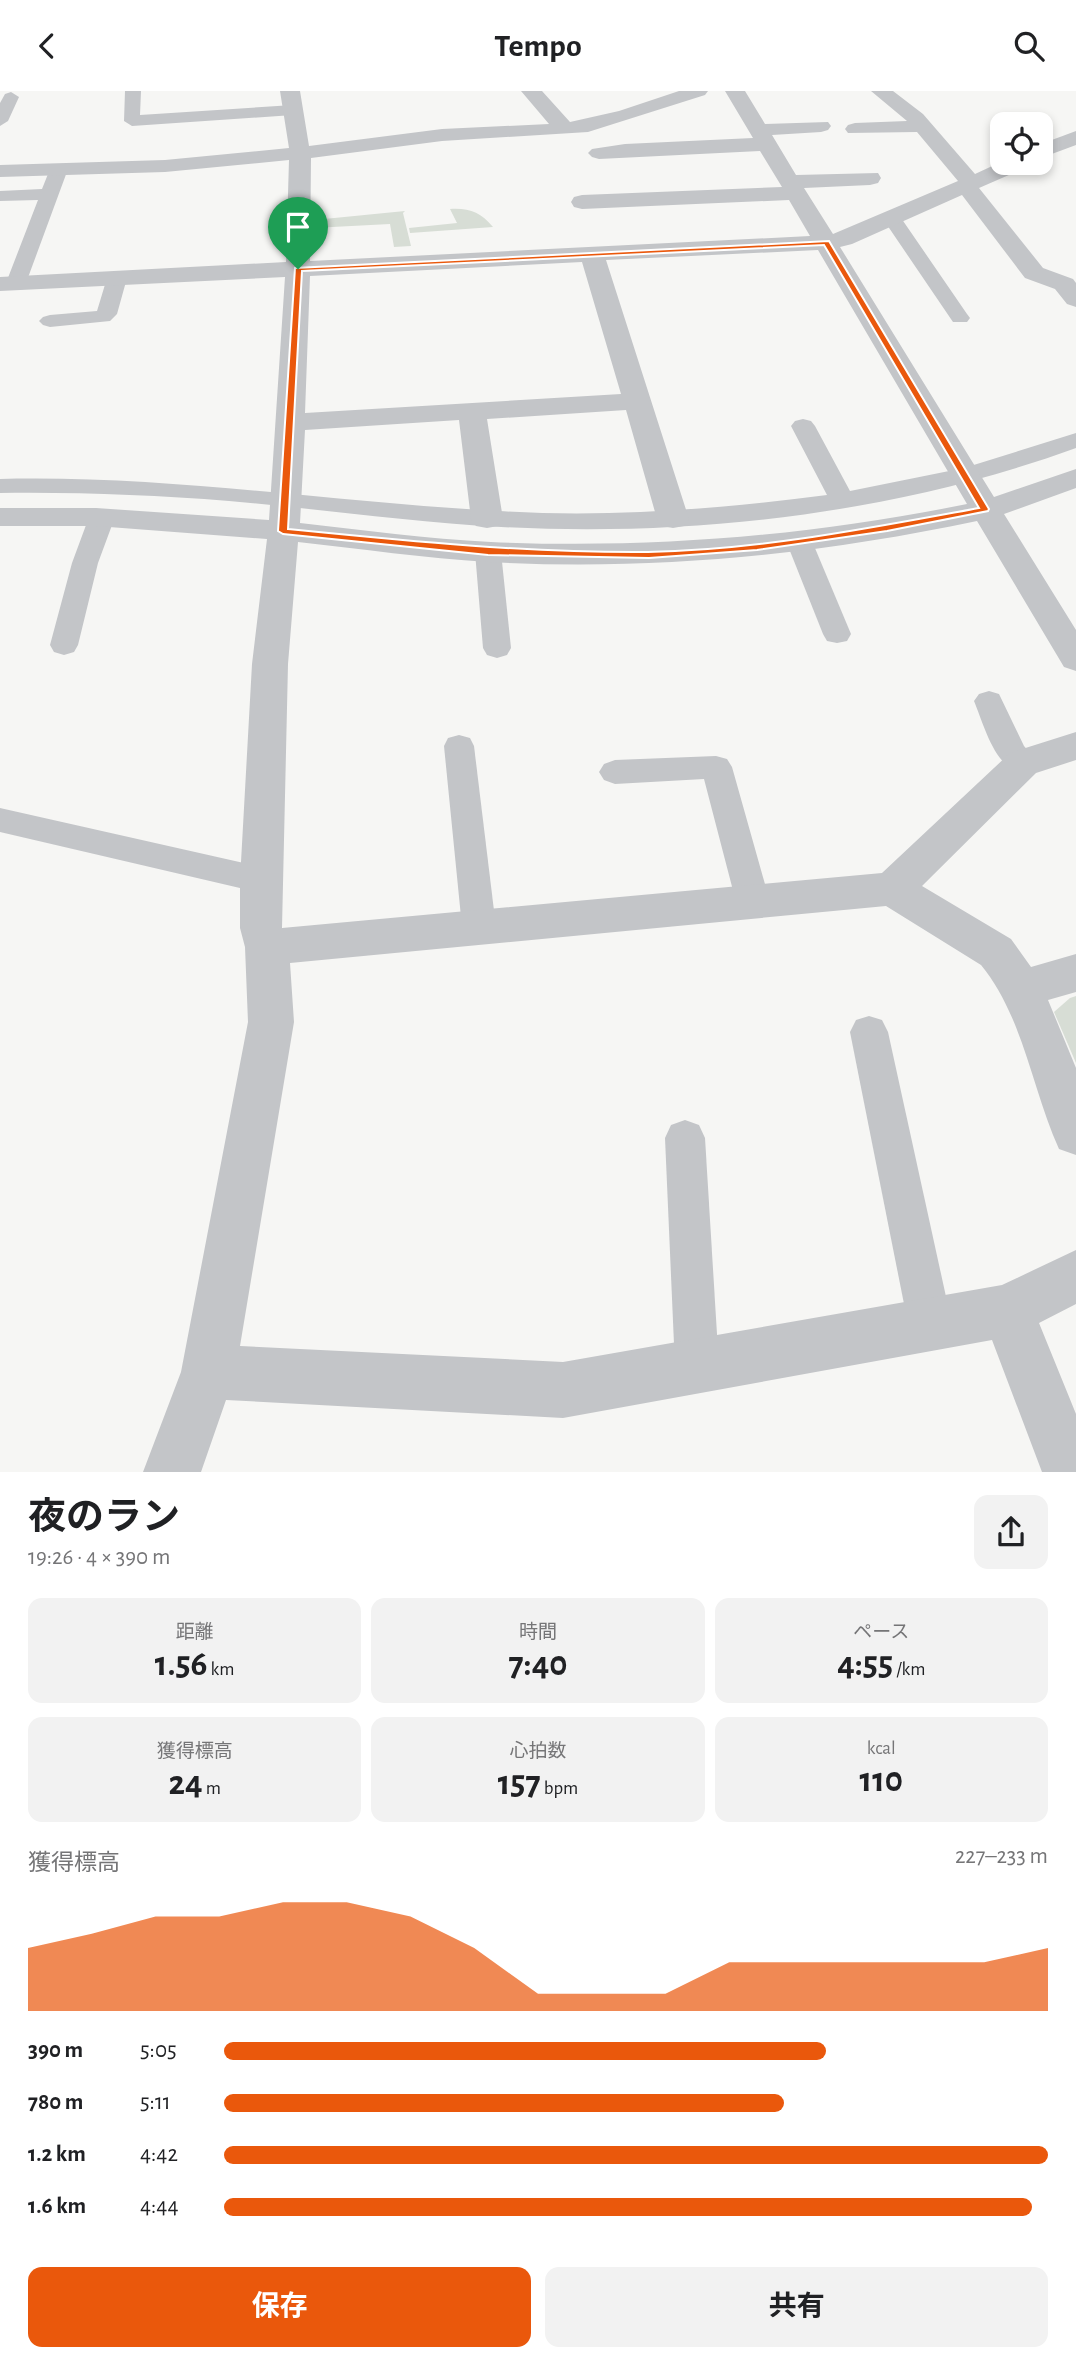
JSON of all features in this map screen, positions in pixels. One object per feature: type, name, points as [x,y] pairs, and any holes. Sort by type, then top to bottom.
[{"type":"street","points":[[531,91],[565,129]]},
{"type":"street","points":[[0,171],[165,166],[442,135],[565,129],[588,126],[698,91]]},
{"type":"street","points":[[735,91],[1076,659]]},
{"type":"street","points":[[881,91],[925,129],[953,162],[1034,273],[1065,284],[1076,299]]},
{"type":"street","points":[[611,99],[626,115]]},
{"type":"street","points":[[172,1472],[208,1372],[271,1023],[267,947],[261,928],[261,880],[270,664],[285,515],[298,269],[300,153],[291,100]]},
{"type":"street","points":[[879,143],[925,129],[943,117]]},
{"type":"street","points":[[599,153],[764,137],[821,126]]},
{"type":"street","points":[[855,129],[925,129]]},
{"type":"street","points":[[1053,147],[1076,137]]},
{"type":"street","points":[[923,164],[953,162]]},
{"type":"street","points":[[8,284],[827,242],[844,239],[990,175]]},
{"type":"street","points":[[582,202],[793,188],[870,178]]},
{"type":"street","points":[[592,254],[673,519]]},
{"type":"street","points":[[291,422],[638,401]]},
{"type":"street","points":[[472,411],[487,519]]},
{"type":"street","points":[[0,517],[162,519],[285,515],[488,552],[649,555],[799,541],[985,509],[1073,483]]},
{"type":"street","points":[[892,889],[1023,763],[1076,746]]},
{"type":"street","points":[[267,947],[892,889],[996,953],[1006,963],[1021,989],[1076,1133]]},
{"type":"street","points":[[1021,989],[1076,973]]},
{"type":"street","points":[[208,1372],[563,1390],[1007,1311],[1076,1276]]},
{"type":"street","points":[[1007,1311],[1071,1472]]},
{"type":"lane","points":[[133,91],[132,121],[291,100]]},
{"type":"lane","points":[[0,121],[11,97]]},
{"type":"lane","points":[[8,284],[50,194],[58,169]]},
{"type":"lane","points":[[0,196],[50,194]]},
{"type":"lane","points":[[892,219],[960,318]]},
{"type":"lane","points":[[50,321],[103,317],[107,314],[117,278]]},
{"type":"lane","points":[[803,426],[842,500]]},
{"type":"lane","points":[[0,487],[126,485],[285,515],[673,519],[842,500],[967,476],[1076,440]]},
{"type":"lane","points":[[64,645],[85,563],[102,517]]},
{"type":"lane","points":[[799,541],[837,635]]},
{"type":"lane","points":[[488,552],[497,647]]},
{"type":"lane","points":[[989,701],[1012,752],[1023,763]]},
{"type":"lane","points":[[459,746],[479,927]]},
{"type":"lane","points":[[615,772],[716,767],[753,902]]},
{"type":"lane","points":[[0,820],[261,880]]},
{"type":"lane","points":[[869,1032],[930,1324]]},
{"type":"lane","points":[[685,1139],[697,1367]]},
{"type":"shaded area","points":[[450,209],[474,212],[493,227],[410,233],[409,228],[457,223]]},
{"type":"shaded area","points":[[405,211],[403,213],[411,246],[394,247],[390,224],[313,228],[314,221],[324,219]]},
{"type":"shaded area","points":[[1076,996],[1076,1063],[1054,1012]]},
{"type":"route","points":[[827,242],[985,509],[887,528],[757,547],[649,555],[488,552],[283,531],[287,498],[298,269],[827,242]]}]
